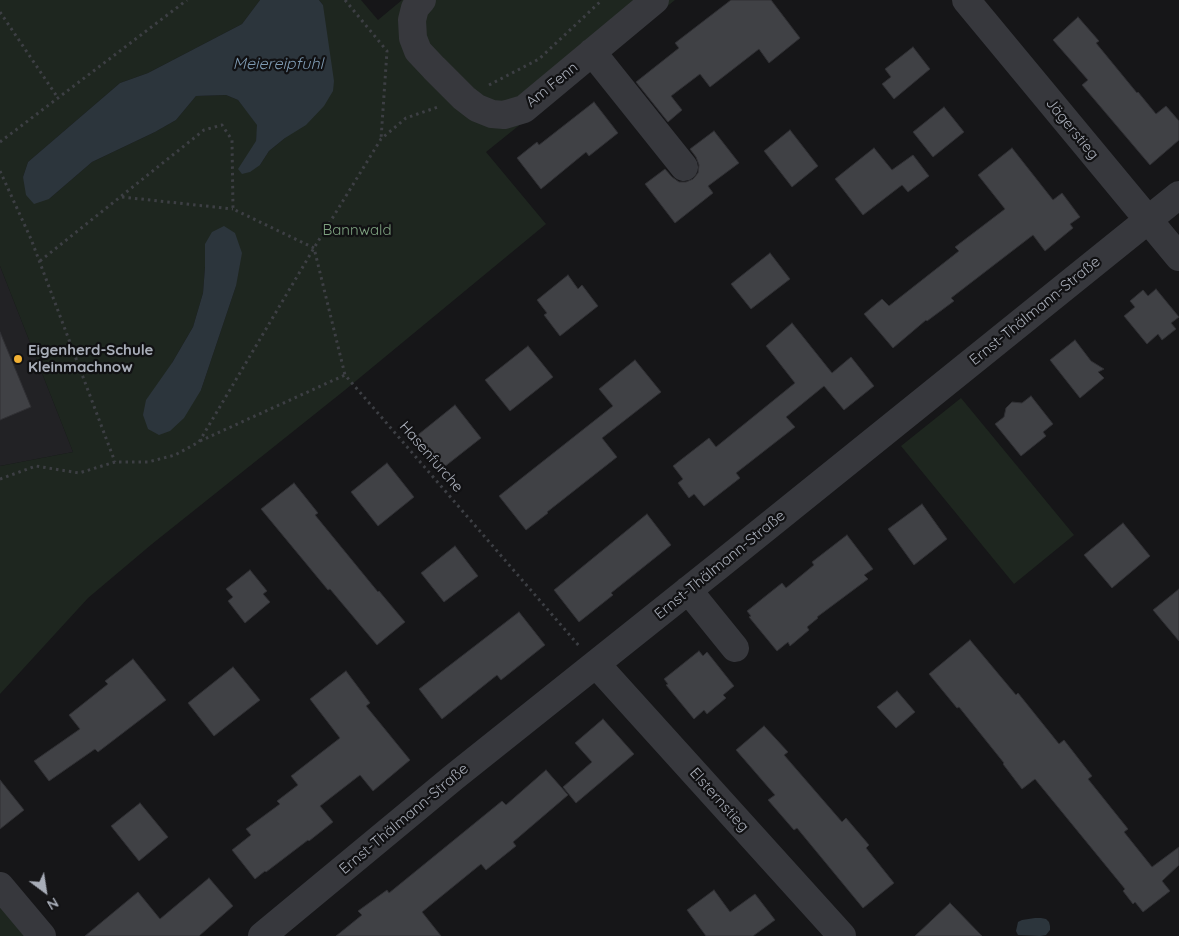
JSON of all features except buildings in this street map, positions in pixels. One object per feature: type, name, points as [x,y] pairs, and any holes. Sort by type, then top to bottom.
[{"type":"street","name":"Am Fenn","points":[[422,0],[415,8],[412,20],[413,38],[418,51],[464,98],[477,108],[492,114],[504,115],[524,109],[655,0]]},
{"type":"street","name":"Jägerstieg","points":[[966,0],[1179,257]]},
{"type":"street","points":[[592,52],[684,167]]},
{"type":"street","name":"Ernst-Thälmann-Straße","points":[[262,936],[454,777],[590,658],[688,590],[1179,195]]},
{"type":"street","points":[[688,590],[736,648]]},
{"type":"street","name":"Elsternstieg","points":[[590,658],[842,936]]},
{"type":"street","points":[[0,886],[42,936]]},
{"type":"path","points":[[0,142],[187,0]]},
{"type":"path","points":[[345,0],[386,51],[381,139]]},
{"type":"path","points":[[198,442],[381,139],[406,118],[464,98],[540,59],[602,0]]},
{"type":"path","points":[[0,12],[58,98]]},
{"type":"path","points":[[40,261],[204,130],[222,125],[232,140],[233,209]]},
{"type":"path","points":[[0,171],[31,238],[115,462]]},
{"type":"path","points":[[121,197],[233,209],[314,248]]},
{"type":"path","name":"Hasenfurche","points":[[314,248],[345,375],[590,658]]},
{"type":"path","points":[[0,479],[36,466],[79,473],[115,462],[148,462],[175,455],[198,442],[345,375]]},
{"type":"shaded area","name":"Eigenherd-Schule Kleinmachnow","points":[[0,266],[73,452],[0,466]]},
{"type":"green space","name":"Bannwald","points":[[0,0],[260,0],[242,24],[148,73],[120,83],[28,162],[23,177],[49,199],[92,162],[176,120],[196,96],[226,95],[238,100],[258,125],[256,141],[260,165],[269,151],[285,138],[323,5],[319,0],[361,0],[378,20],[402,0],[675,0],[486,152],[546,224],[88,598],[0,694],[0,466],[73,452],[0,266]],"holes":[[[205,244],[236,286],[201,390],[172,363],[193,327],[203,293]]]},
{"type":"green space","points":[[961,398],[1074,535],[1014,584],[901,446]]},
{"type":"green space","points":[[0,886],[42,936],[0,936]]},
{"type":"water","name":"Meiereipfuhl","points":[[260,0],[319,0],[323,5],[334,81],[333,91],[324,106],[306,125],[269,151],[260,165],[250,172],[242,174],[238,169],[256,141],[257,125],[238,100],[226,95],[196,96],[176,120],[92,162],[49,199],[34,204],[26,195],[23,177],[28,162],[120,83],[148,73],[242,24]]},
{"type":"water","points":[[224,226],[235,233],[242,253],[236,286],[201,390],[184,418],[170,431],[159,435],[148,429],[143,415],[146,400],[172,363],[193,327],[203,293],[205,244],[212,232]]},
{"type":"water","points":[[1035,918],[1046,919],[1049,922],[1050,930],[1046,935],[1018,935],[1016,931],[1018,922]]},
{"type":"place","name":"Eigenherd-Schule Kleinmachnow","points":[[18,359]]}]
